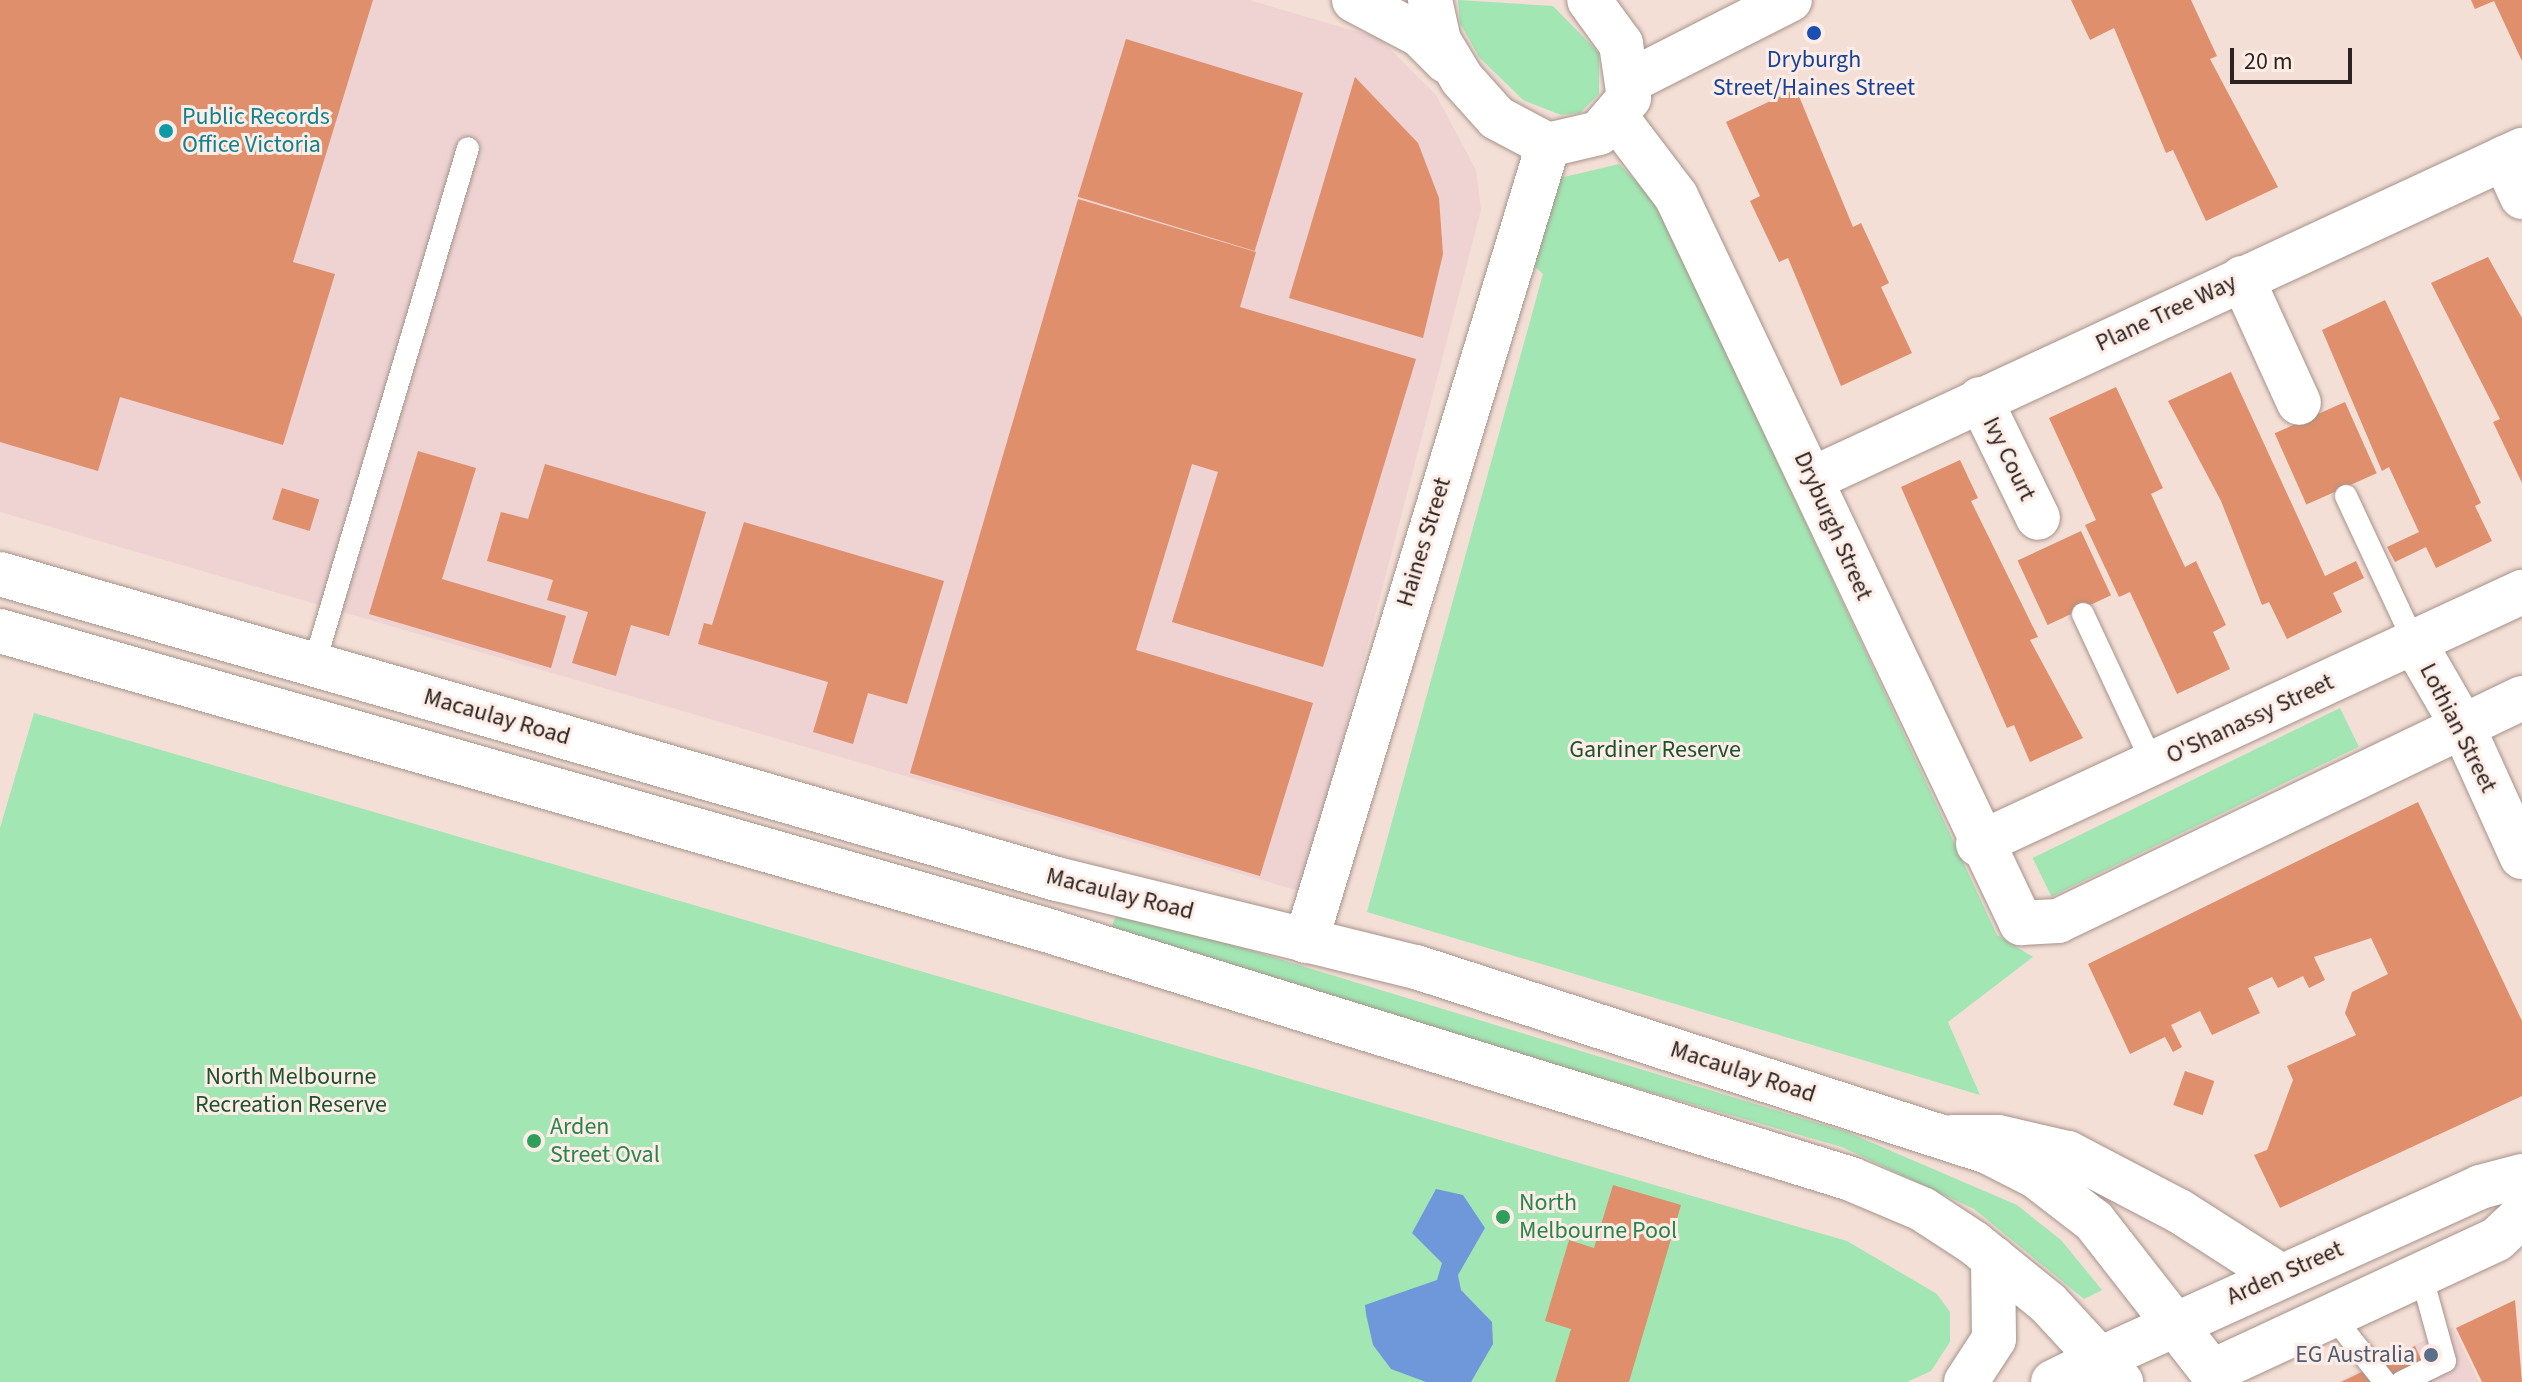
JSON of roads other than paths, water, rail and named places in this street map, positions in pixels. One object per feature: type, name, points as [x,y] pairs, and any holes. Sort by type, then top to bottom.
[{"type":"street","points":[[1354,0],[1420,35],[1497,118],[1548,145],[1587,139],[1624,99],[1790,0]]},
{"type":"street","points":[[1430,0],[1451,66]]},
{"type":"street","name":"Dryburgh Street","points":[[1601,1],[1621,44],[1624,99],[1676,196],[1812,479],[1978,844],[2014,916],[2044,927],[2462,725]]},
{"type":"street","name":"Haines Street","points":[[1306,941],[1548,145]]},
{"type":"street","points":[[2513,154],[2522,197]]},
{"type":"street","name":"Plane Tree Way","points":[[1812,479],[2513,154]]},
{"type":"street","points":[[2242,278],[2299,403]]},
{"type":"street","name":"Ivy Court","points":[[1980,399],[2038,518]]},
{"type":"street","name":"Macaulay Road","points":[[4,588],[314,665],[1057,879],[1416,967],[1946,1138],[2015,1165],[2067,1198],[2116,1244],[2177,1324]]},
{"type":"street","name":"O'Shanassy Street","points":[[1978,844],[2522,592]]},
{"type":"street","points":[[0,631],[1043,929],[1851,1179],[1922,1209],[1993,1258],[2111,1370]]},
{"type":"street","name":"Lothian Street","points":[[2414,642],[2462,725],[2522,857]]},
{"type":"street","points":[[2462,725],[2522,698]]},
{"type":"street","points":[[683,771],[701,800],[760,846]]},
{"type":"street","points":[[1043,929],[1057,879]]},
{"type":"street","points":[[1946,1138],[1998,1137],[2068,1153],[2179,1211],[2279,1275]]},
{"type":"street","name":"Arden Street","points":[[2053,1382],[2111,1370],[2177,1324],[2279,1275],[2480,1187],[2522,1176]]},
{"type":"street","points":[[2177,1324],[2208,1378],[2332,1315],[2497,1239],[2522,1216]]},
{"type":"street","points":[[1966,1382],[1994,1339],[1993,1258]]},
{"type":"lane","points":[[314,665],[468,148]]},
{"type":"lane","points":[[2346,496],[2414,642]]},
{"type":"lane","points":[[2083,614],[2153,764]]},
{"type":"lane","points":[[2402,1382],[2445,1361],[2421,1274]]},
{"type":"lane","points":[[2332,1315],[2385,1382]]},
{"type":"water","points":[[1436,1189],[1463,1195],[1485,1228],[1458,1275],[1461,1290],[1492,1322],[1493,1344],[1471,1382],[1426,1382],[1391,1369],[1373,1345],[1366,1314],[1365,1305],[1437,1280],[1442,1263],[1412,1233]]},
{"type":"place","name":"Dryburgh Street/Haines Street","points":[[1814,33]]},
{"type":"place","name":"Public Records Office Victoria","points":[[166,131]]},
{"type":"place","name":"Arden Street Oval","points":[[534,1141]]},
{"type":"place","name":"North Melbourne Pool","points":[[1503,1217]]},
{"type":"place","name":"EG Australia","points":[[2431,1355]]},
{"type":"park label","name":"Gardiner Reserve","points":[[1655,750]]},
{"type":"park label","name":"North Melbourne Recreation Reserve","points":[[291,1091]]}]
